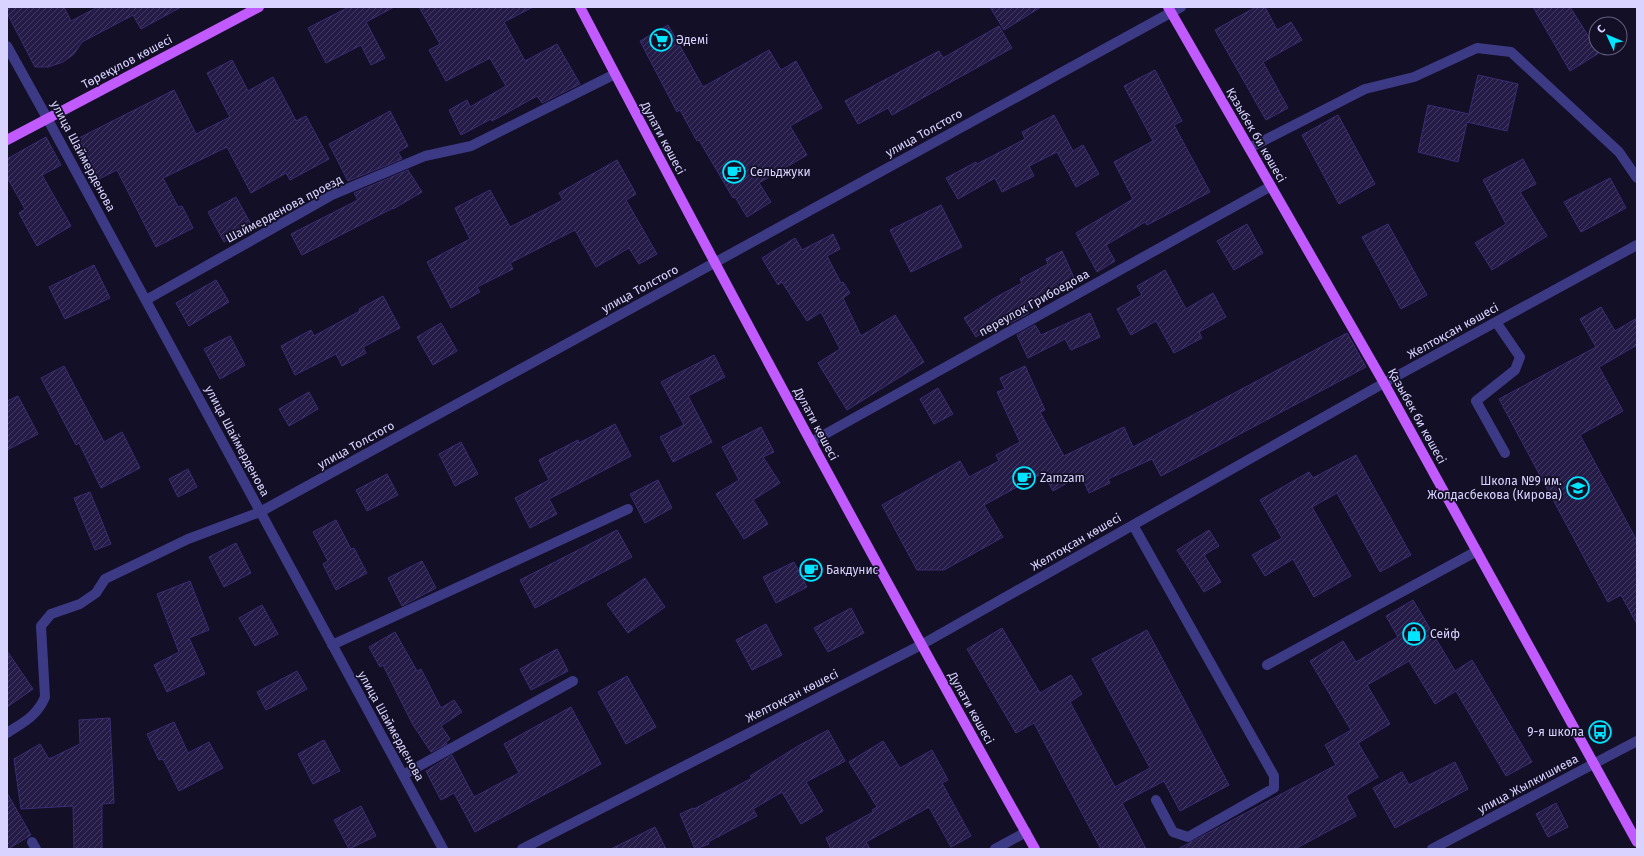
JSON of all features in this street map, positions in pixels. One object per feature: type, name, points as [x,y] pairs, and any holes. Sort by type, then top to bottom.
[{"type":"main road","name":"Төреқұлов көшесі","points":[[7,140],[259,7]]},
{"type":"main road","name":"Дулати көшесі","points":[[580,7],[714,263],[921,645],[1035,849]]},
{"type":"main road","name":"Қазыбек би көшесі","points":[[1170,10],[1384,383],[1637,842]]},
{"type":"street","name":"улица Толстого","points":[[7,733],[33,716],[41,707],[45,697],[41,626],[51,614],[80,604],[96,593],[105,579],[188,540],[260,512],[714,263],[1170,10],[1181,7]]},
{"type":"street","name":"улица Шаймерденова","points":[[7,46],[48,118],[443,849]]},
{"type":"street","points":[[1248,148],[1365,89],[1414,77],[1477,48],[1511,52],[1619,152],[1637,178]]},
{"type":"street","name":"Шаймерденова проезд","points":[[146,300],[332,195],[425,156],[471,146],[615,74]]},
{"type":"street","name":"переулок Грибоедова","points":[[811,442],[1270,186]]},
{"type":"street","name":"Желтоқсан көшесі","points":[[522,849],[921,645],[1384,383],[1637,245]]},
{"type":"street","points":[[1496,322],[1520,356],[1515,370],[1476,400],[1505,453]]},
{"type":"street","points":[[332,645],[628,509]]},
{"type":"street","points":[[1133,524],[1274,776],[1274,788],[1188,837],[1173,832],[1156,800]]},
{"type":"street","points":[[1267,665],[1477,551]]},
{"type":"street","points":[[403,775],[573,681]]},
{"type":"street","name":"улица Жылкишиева","points":[[1432,849],[1637,741]]},
{"type":"street","points":[[995,849],[1026,832]]},
{"type":"building","points":[[7,7],[64,7],[71,21],[98,7],[181,7],[141,29],[133,15],[82,42],[74,54],[63,62],[48,67],[35,67],[7,13]]},
{"type":"building","points":[[349,7],[394,7],[366,22],[385,58],[371,65],[361,45],[326,63],[308,28]]},
{"type":"building","points":[[419,7],[533,7],[504,22],[525,61],[557,44],[580,84],[542,103],[537,96],[492,121],[491,119],[461,135],[449,110],[467,100],[470,107],[506,86],[490,58],[446,81],[429,50],[440,44]]},
{"type":"building","points":[[990,7],[1041,7],[1004,30]]},
{"type":"building","points":[[1256,7],[1265,7],[1277,30],[1291,22],[1302,40],[1263,62],[1288,108],[1266,120],[1215,30]]},
{"type":"building","points":[[1533,7],[1570,7],[1588,36],[1588,56],[1594,56],[1570,71]]},
{"type":"building","points":[[668,25],[703,87],[769,50],[781,70],[796,61],[822,108],[790,126],[807,155],[759,183],[771,202],[747,217],[735,197],[733,198],[699,140],[697,141],[680,110],[677,112],[640,41]]},
{"type":"building","points":[[999,26],[1012,48],[892,115],[888,108],[858,124],[845,101],[939,51],[943,58]]},
{"type":"building","points":[[232,60],[248,91],[273,77],[296,121],[306,116],[329,159],[290,180],[286,173],[251,193],[227,147],[163,178],[178,207],[182,206],[193,228],[156,247],[117,170],[99,179],[79,138],[174,90],[196,134],[230,117],[207,73]]},
{"type":"building","points":[[1155,70],[1182,121],[1174,125],[1210,192],[1147,225],[1145,222],[1106,245],[1115,261],[1097,272],[1076,233],[1133,199],[1114,162],[1153,141],[1124,86]]},
{"type":"building","points":[[1478,75],[1518,84],[1507,131],[1467,122],[1458,162],[1418,152],[1428,105],[1469,114]]},
{"type":"building","points":[[390,111],[408,146],[398,152],[402,159],[348,181],[329,144]]},
{"type":"building","points":[[1054,115],[1073,151],[1083,145],[1099,174],[1076,187],[1057,152],[1029,166],[1034,176],[1002,192],[995,178],[958,199],[946,178],[1025,139],[1022,132]]},
{"type":"building","points":[[1338,115],[1375,184],[1339,204],[1302,135]]},
{"type":"building","points":[[46,137],[61,165],[42,175],[71,226],[37,246],[19,213],[25,209],[7,177],[7,159]]},
{"type":"building","points":[[1523,159],[1536,184],[1520,192],[1547,236],[1492,270],[1475,243],[1506,224],[1483,180]]},
{"type":"building","points":[[617,160],[636,194],[626,200],[657,254],[639,264],[629,248],[596,267],[575,230],[510,263],[513,269],[477,287],[480,292],[451,308],[427,262],[470,239],[455,208],[490,190],[510,227],[563,200],[559,193]]},
{"type":"building","points":[[408,170],[422,192],[393,209],[302,255],[291,234],[358,200],[354,193]]},
{"type":"building","points":[[1610,178],[1626,208],[1581,232],[1564,202]]},
{"type":"building","points":[[236,197],[252,226],[224,242],[208,212]]},
{"type":"building","points":[[941,205],[962,247],[911,272],[890,230]]},
{"type":"building","points":[[1247,224],[1263,253],[1234,270],[1217,241]]},
{"type":"building","points":[[1388,224],[1427,295],[1401,309],[1362,237]]},
{"type":"building","points":[[833,234],[840,249],[827,256],[841,283],[843,282],[850,293],[843,298],[861,336],[895,315],[924,362],[847,410],[818,363],[840,349],[821,312],[807,321],[782,282],[778,285],[762,258],[795,238],[802,250]]},
{"type":"building","points":[[1062,251],[1075,280],[1048,293],[1049,294],[1026,307],[1029,313],[1011,323],[1008,316],[976,337],[964,318],[991,300],[1022,283],[1020,279],[1048,264],[1046,259]]},
{"type":"building","points":[[94,265],[110,298],[65,319],[49,287]]},
{"type":"building","points":[[1165,270],[1186,309],[1213,293],[1226,317],[1199,332],[1202,338],[1174,353],[1156,321],[1131,335],[1117,309],[1142,295],[1137,286]]},
{"type":"building","points":[[216,280],[229,302],[189,326],[176,303]]},
{"type":"building","points":[[383,296],[400,328],[363,347],[366,353],[342,366],[336,354],[295,375],[281,346],[311,330],[314,336],[360,311],[359,309]]},
{"type":"building","name":"Школа №9 им. Жолдасбекова (Кирова)","points":[[1601,307],[1615,331],[1637,318],[1637,345],[1599,367],[1623,411],[1580,435],[1637,541],[1637,624],[1621,595],[1608,602],[1499,399],[1596,347],[1580,319]]},
{"type":"building","points":[[1090,313],[1100,337],[1071,350],[1065,339],[1028,358],[1017,335],[1035,325],[1041,335]]},
{"type":"building","points":[[441,323],[457,351],[433,365],[417,337]]},
{"type":"building","points":[[1347,333],[1366,367],[1161,476],[1152,459],[1108,479],[1110,483],[1089,493],[1081,475],[1053,491],[1043,473],[984,505],[1003,537],[944,570],[917,570],[882,505],[960,461],[969,477],[999,461],[996,455],[1020,442],[997,392],[1005,389],[1000,378],[1025,366],[1045,410],[1040,412],[1064,456],[1124,427],[1133,447]]},
{"type":"building","points":[[230,336],[245,365],[220,379],[204,349]]},
{"type":"building","points":[[714,355],[725,377],[688,396],[712,442],[673,462],[660,437],[684,425],[661,382]]},
{"type":"building","points":[[64,366],[104,442],[122,432],[140,468],[101,488],[79,443],[76,445],[41,378]]},
{"type":"building","points":[[938,388],[953,414],[934,424],[920,399]]},
{"type":"building","points":[[309,392],[318,409],[289,426],[279,409]]},
{"type":"building","points":[[18,396],[38,434],[7,450],[7,401]]},
{"type":"building","points":[[615,424],[631,456],[549,499],[557,514],[530,528],[515,498],[549,480],[539,460],[578,440],[579,443]]},
{"type":"building","points":[[761,427],[774,452],[763,457],[780,483],[753,500],[768,524],[744,539],[716,494],[739,480],[722,447]]},
{"type":"building","points":[[461,442],[478,474],[455,486],[439,454]]},
{"type":"building","points":[[1356,455],[1411,555],[1380,572],[1337,493],[1312,507],[1351,576],[1314,597],[1293,559],[1265,576],[1252,555],[1282,538],[1260,500],[1309,472],[1313,478]]},
{"type":"building","points":[[188,469],[197,487],[178,497],[169,479]]},
{"type":"building","points":[[387,474],[398,495],[367,511],[356,490]]},
{"type":"building","points":[[658,480],[672,508],[645,523],[630,494]]},
{"type":"building","points":[[90,492],[111,544],[95,550],[74,498]]},
{"type":"building","points":[[336,520],[351,549],[354,548],[367,573],[336,590],[323,564],[328,561],[313,532]]},
{"type":"building","points":[[617,530],[632,557],[535,608],[520,580]]},
{"type":"building","points":[[1209,530],[1219,546],[1204,555],[1221,582],[1204,592],[1177,550]]},
{"type":"building","points":[[236,543],[251,573],[224,587],[209,557]]},
{"type":"building","points":[[422,561],[436,588],[402,606],[388,578]]},
{"type":"building","points":[[794,562],[807,587],[776,603],[763,577]]},
{"type":"building","points":[[645,578],[665,607],[628,633],[607,604]]},
{"type":"building","points":[[190,581],[209,630],[189,638],[205,674],[167,692],[154,665],[179,652],[157,594]]},
{"type":"building","points":[[1413,600],[1455,671],[1472,660],[1532,762],[1506,776],[1456,691],[1435,704],[1409,661],[1367,685],[1390,724],[1358,743],[1378,777],[1346,796],[1356,816],[1295,849],[1178,849],[1336,765],[1325,745],[1351,730],[1310,661],[1343,641],[1356,662],[1398,637],[1386,616]]},
{"type":"building","points":[[262,605],[278,634],[255,646],[239,618]]},
{"type":"building","points":[[851,608],[864,633],[828,652],[814,628]]},
{"type":"building","points":[[766,624],[782,655],[752,670],[736,640]]},
{"type":"building","points":[[1002,628],[1040,693],[1071,675],[1082,694],[1070,702],[1115,787],[1150,768],[1092,659],[1147,630],[1229,785],[1180,811],[1164,781],[1122,803],[1146,849],[1101,849],[1034,723],[1016,733],[967,649]]},
{"type":"building","points":[[395,632],[417,671],[421,669],[441,708],[454,700],[462,712],[441,726],[450,739],[446,742],[447,744],[431,752],[413,725],[383,665],[380,667],[369,647]]},
{"type":"building","points":[[557,649],[568,671],[531,690],[520,669]]},
{"type":"building","points":[[7,651],[33,689],[7,707]]},
{"type":"building","points":[[297,671],[307,689],[266,710],[257,692]]},
{"type":"building","points":[[627,676],[656,727],[626,744],[598,692]]},
{"type":"building","points":[[571,707],[601,764],[475,832],[454,793],[441,800],[426,771],[452,755],[474,797],[519,773],[504,744]]},
{"type":"building","points":[[110,718],[114,803],[102,804],[102,849],[74,849],[73,806],[21,809],[14,759],[40,744],[49,759],[80,744],[79,720]]},
{"type":"building","points":[[174,722],[188,753],[209,742],[223,768],[179,791],[163,759],[159,760],[147,734]]},
{"type":"building","points":[[828,730],[845,761],[806,782],[823,811],[801,824],[782,792],[753,809],[757,816],[708,842],[709,844],[695,849],[680,814],[693,808],[694,809],[752,778],[750,776],[798,746]]},
{"type":"building","points":[[324,740],[340,771],[313,784],[298,754]]},
{"type":"building","points":[[883,741],[900,768],[932,750],[948,780],[942,783],[971,836],[951,847],[929,807],[866,842],[870,849],[831,849],[826,838],[873,812],[872,810],[877,807],[849,762]]},
{"type":"building","points":[[1455,762],[1468,789],[1395,828],[1373,788],[1402,772],[1409,785]]},
{"type":"building","points":[[7,793],[31,835],[8,849],[7,849]]},
{"type":"building","points":[[1556,803],[1568,827],[1548,837],[1536,814]]},
{"type":"building","points":[[361,806],[376,836],[349,849],[334,820]]},
{"type":"building","points":[[655,827],[666,849],[611,849]]},
{"type":"place","name":"Әдемі","points":[[661,40]]},
{"type":"place","name":"Сельджуки","points":[[734,172]]},
{"type":"place","name":"Zamzam","points":[[1024,478]]},
{"type":"place","name":"Школа №9 им. Жолдасбекова (Кирова)","points":[[1578,488]]},
{"type":"place","name":"Бакдунис","points":[[811,570]]},
{"type":"place","name":"Сейф","points":[[1414,634]]},
{"type":"place","name":"9-я школа","points":[[1600,732]]}]
